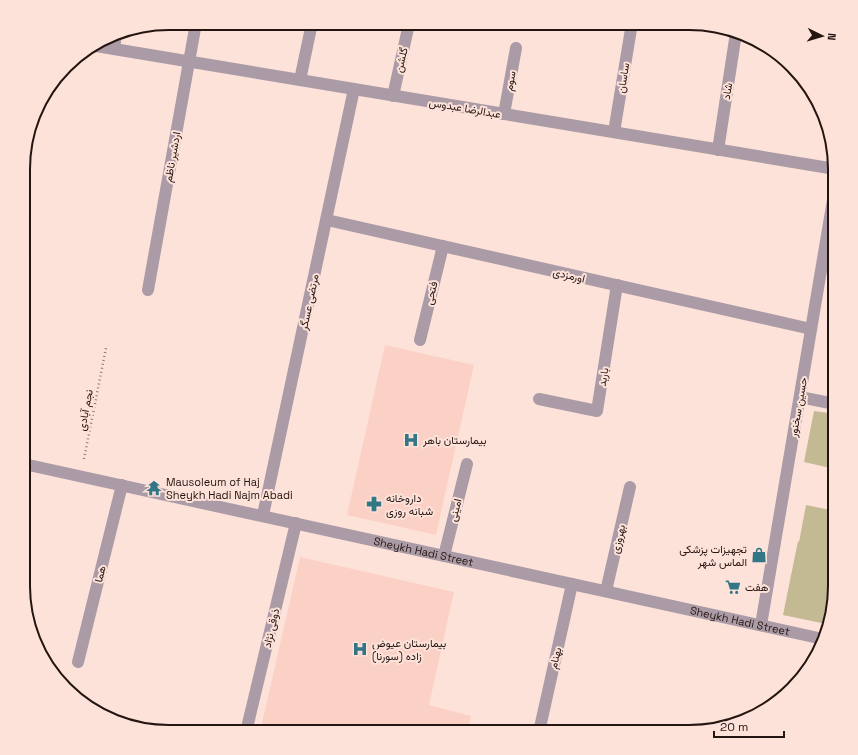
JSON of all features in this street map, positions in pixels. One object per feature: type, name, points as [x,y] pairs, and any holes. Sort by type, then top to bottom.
[{"type":"street","name":"اردشیر ناظم","points":[[148,290],[195,30]]},
{"type":"street","points":[[300,80],[311,30]]},
{"type":"street","name":"گلشن","points":[[393,96],[408,30]]},
{"type":"street","name":"ساسان","points":[[614,132],[631,30]]},
{"type":"street","name":"شاد","points":[[718,150],[735,39]]},
{"type":"street","points":[[114,49],[115,41]]},
{"type":"street","name":"عبدالرضا عبدوس","points":[[103,47],[828,168]]},
{"type":"street","name":"سوم","points":[[504,114],[516,48]]},
{"type":"street","name":"مرتضی عسگر","points":[[263,515],[354,89]]},
{"type":"street","name":"اورمزدی","points":[[327,220],[811,329]]},
{"type":"street","name":"حسین سخنور","points":[[761,625],[828,229]]},
{"type":"street","name":"فتحی","points":[[420,340],[442,246]]},
{"type":"street","name":"باربد","points":[[539,399],[598,411],[617,285]]},
{"type":"street","points":[[800,397],[828,403]]},
{"type":"street","name":"امینی","points":[[444,556],[467,464]]},
{"type":"street","name":"Sheykh Hadi Street","points":[[30,465],[263,515],[818,638]]},
{"type":"street","name":"هما","points":[[78,662],[122,485]]},
{"type":"street","name":"بهروزی","points":[[606,591],[630,487]]},
{"type":"street","name":"ذوقی نژاد","points":[[248,725],[296,523]]},
{"type":"street","name":"بهنام","points":[[541,725],[572,584]]},
{"type":"path","name":"نجم آبادی","points":[[80,476],[106,348]]},
{"type":"shaded area","name":"بیمارستان باهر","points":[[385,345],[474,365],[436,535],[347,515]]},
{"type":"shaded area","name":"بیمارستان عیوض زاده (سورنا)","points":[[300,557],[454,592],[429,705],[471,716],[469,725],[262,725]]},
{"type":"building","points":[[814,411],[828,413],[828,467],[804,462]]},
{"type":"building","points":[[806,505],[828,510],[828,586],[827,604],[823,623],[783,615],[798,541],[799,542]]},
{"type":"place","name":"بیمارستان باهر","points":[[411,440]]},
{"type":"place","name":"Mausoleum of Haj Sheykh Hadi Najm Abadi","points":[[154,488]]},
{"type":"place","name":"داروخانه شبانه روزی","points":[[374,504]]},
{"type":"place","name":"تجهیزات پزشکی الماس شهر","points":[[759,555]]},
{"type":"place","name":"هفت","points":[[733,587]]},
{"type":"place","name":"بیمارستان عیوض زاده (سورنا)","points":[[360,649]]}]
